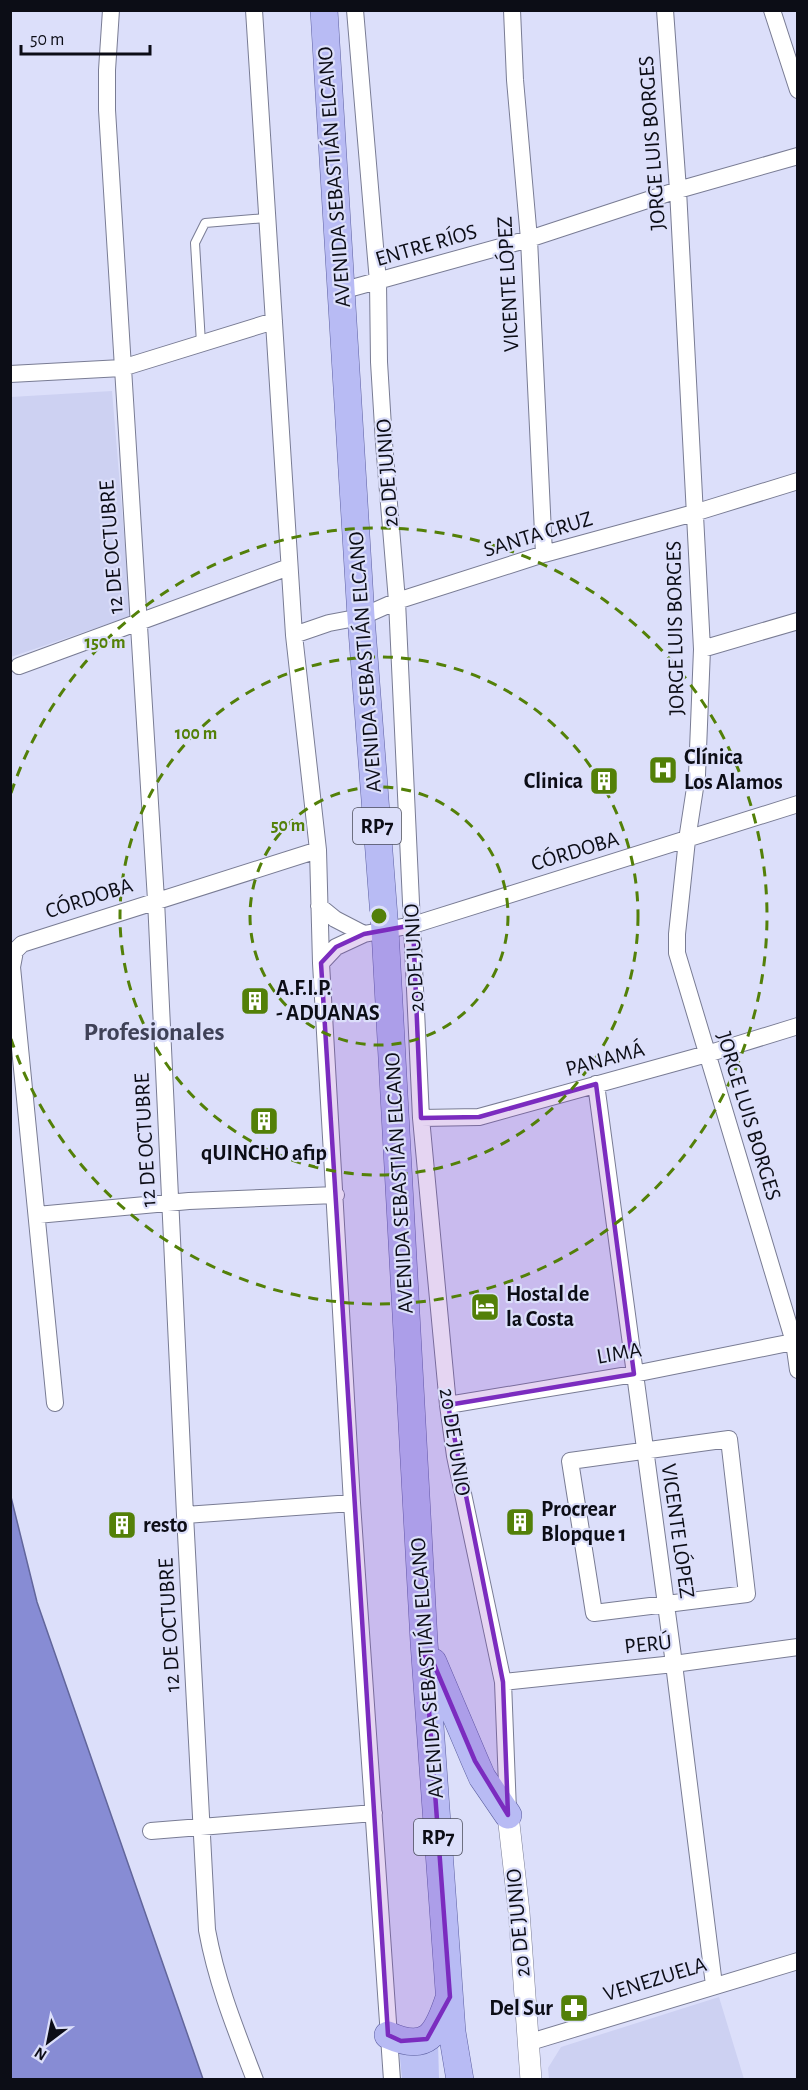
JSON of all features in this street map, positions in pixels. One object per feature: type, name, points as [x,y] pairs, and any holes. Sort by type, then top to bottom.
[{"type":"main road","name":"AVENIDA SEBASTIÁN ELCANO","points":[[324,10],[361,617],[374,932],[452,2032],[460,2079]]},
{"type":"main road","points":[[424,1642],[474,1761],[508,1815]]},
{"type":"main road","points":[[388,2035],[401,2041],[417,2043],[427,2039],[443,2016],[450,1997]]},
{"type":"main road","name":"AVENIDA SEBASTIÁN ELCANO","points":[[446,2079],[452,2032]]},
{"type":"street","name":"12 DE OCTUBRE","points":[[111,10],[107,110],[156,900],[207,1930],[214,1967],[226,2006],[255,2079]]},
{"type":"street","points":[[254,10],[294,634],[318,850],[321,963],[352,1503],[392,2079]]},
{"type":"street","name":"20 DE JUNIO","points":[[355,10],[378,282],[383,432],[397,602],[421,1118],[448,1405],[455,1456],[502,1682],[508,1815],[519,1912],[531,2079]]},
{"type":"street","name":"VICENTE LÓPEZ","points":[[512,10],[515,81],[529,239],[544,554]]},
{"type":"street","name":"JORGE LUIS BORGES","points":[[665,10],[678,190],[702,649],[697,775],[687,840],[677,953],[796,1342],[798,1370]]},
{"type":"street","points":[[772,10],[798,90]]},
{"type":"street","name":"ENTRE RÍOS","points":[[341,291],[529,239],[678,190],[798,156]]},
{"type":"street","points":[[10,374],[122,368],[274,321]]},
{"type":"street","name":"SANTA CRUZ","points":[[294,634],[329,623],[361,617],[397,602],[544,554],[694,513],[798,481]]},
{"type":"street","points":[[19,666],[290,567]]},
{"type":"street","points":[[702,649],[798,621]]},
{"type":"street","name":"CÓRDOBA","points":[[321,963],[336,947],[374,932],[413,925],[798,804]]},
{"type":"street","name":"CÓRDOBA","points":[[38,1215],[12,967],[15,951],[22,944],[318,850]]},
{"type":"street","points":[[319,906],[335,919],[374,932]]},
{"type":"street","name":"PANAMÁ","points":[[421,1118],[480,1117],[707,1054],[798,1026]]},
{"type":"street","name":"VICENTE LÓPEZ","points":[[597,1084],[714,1985]]},
{"type":"street","points":[[55,1403],[38,1215],[171,1202],[336,1195]]},
{"type":"street","name":"LIMA","points":[[448,1405],[634,1374],[796,1342]]},
{"type":"street","points":[[729,1439],[747,1594],[666,1605],[594,1613],[570,1461],[729,1439]]},
{"type":"street","points":[[185,1515],[352,1503]]},
{"type":"street","name":"PERÚ","points":[[502,1682],[674,1664],[798,1647]]},
{"type":"street","points":[[151,1831],[374,1813]]},
{"type":"street","name":"VENEZUELA","points":[[527,2043],[798,1961]]},
{"type":"lane","points":[[201,343],[195,243],[205,223],[266,218]]},
{"type":"highlighted area","points":[[413,925],[421,1118],[479,1117],[596,1084],[634,1374],[448,1405],[503,1682],[508,1815],[475,1761],[430,1655],[425,1656],[450,1997],[427,2039],[401,2041],[388,2035],[321,963],[336,947],[364,934]]},
{"type":"shaded area","points":[[112,391],[131,616],[11,657],[11,397]]},
{"type":"shaded area","points":[[11,1497],[37,1602],[203,2079],[11,2079]]},
{"type":"shaded area","points":[[719,1997],[744,2079],[549,2079],[548,2068],[561,2047]]},
{"type":"shaded area","points":[[438,2041],[439,2079],[402,2079],[399,2048]]},
{"type":"place","name":"Clínica Los Alamos","points":[[663,770]]},
{"type":"place","name":"Clinica","points":[[604,781]]},
{"type":"place","name":"A.F.I.P. - ADUANAS","points":[[255,1001]]},
{"type":"place","name":"qUINCHO afip","points":[[264,1121]]},
{"type":"place","name":"Hostal de la Costa","points":[[485,1307]]},
{"type":"place","name":"Procrear Blopque 1","points":[[520,1522]]},
{"type":"place","name":"resto","points":[[122,1525]]},
{"type":"place","name":"Del Sur","points":[[574,2008]]},
{"type":"district","name":"Profesionales","points":[[154,1032]]}]
